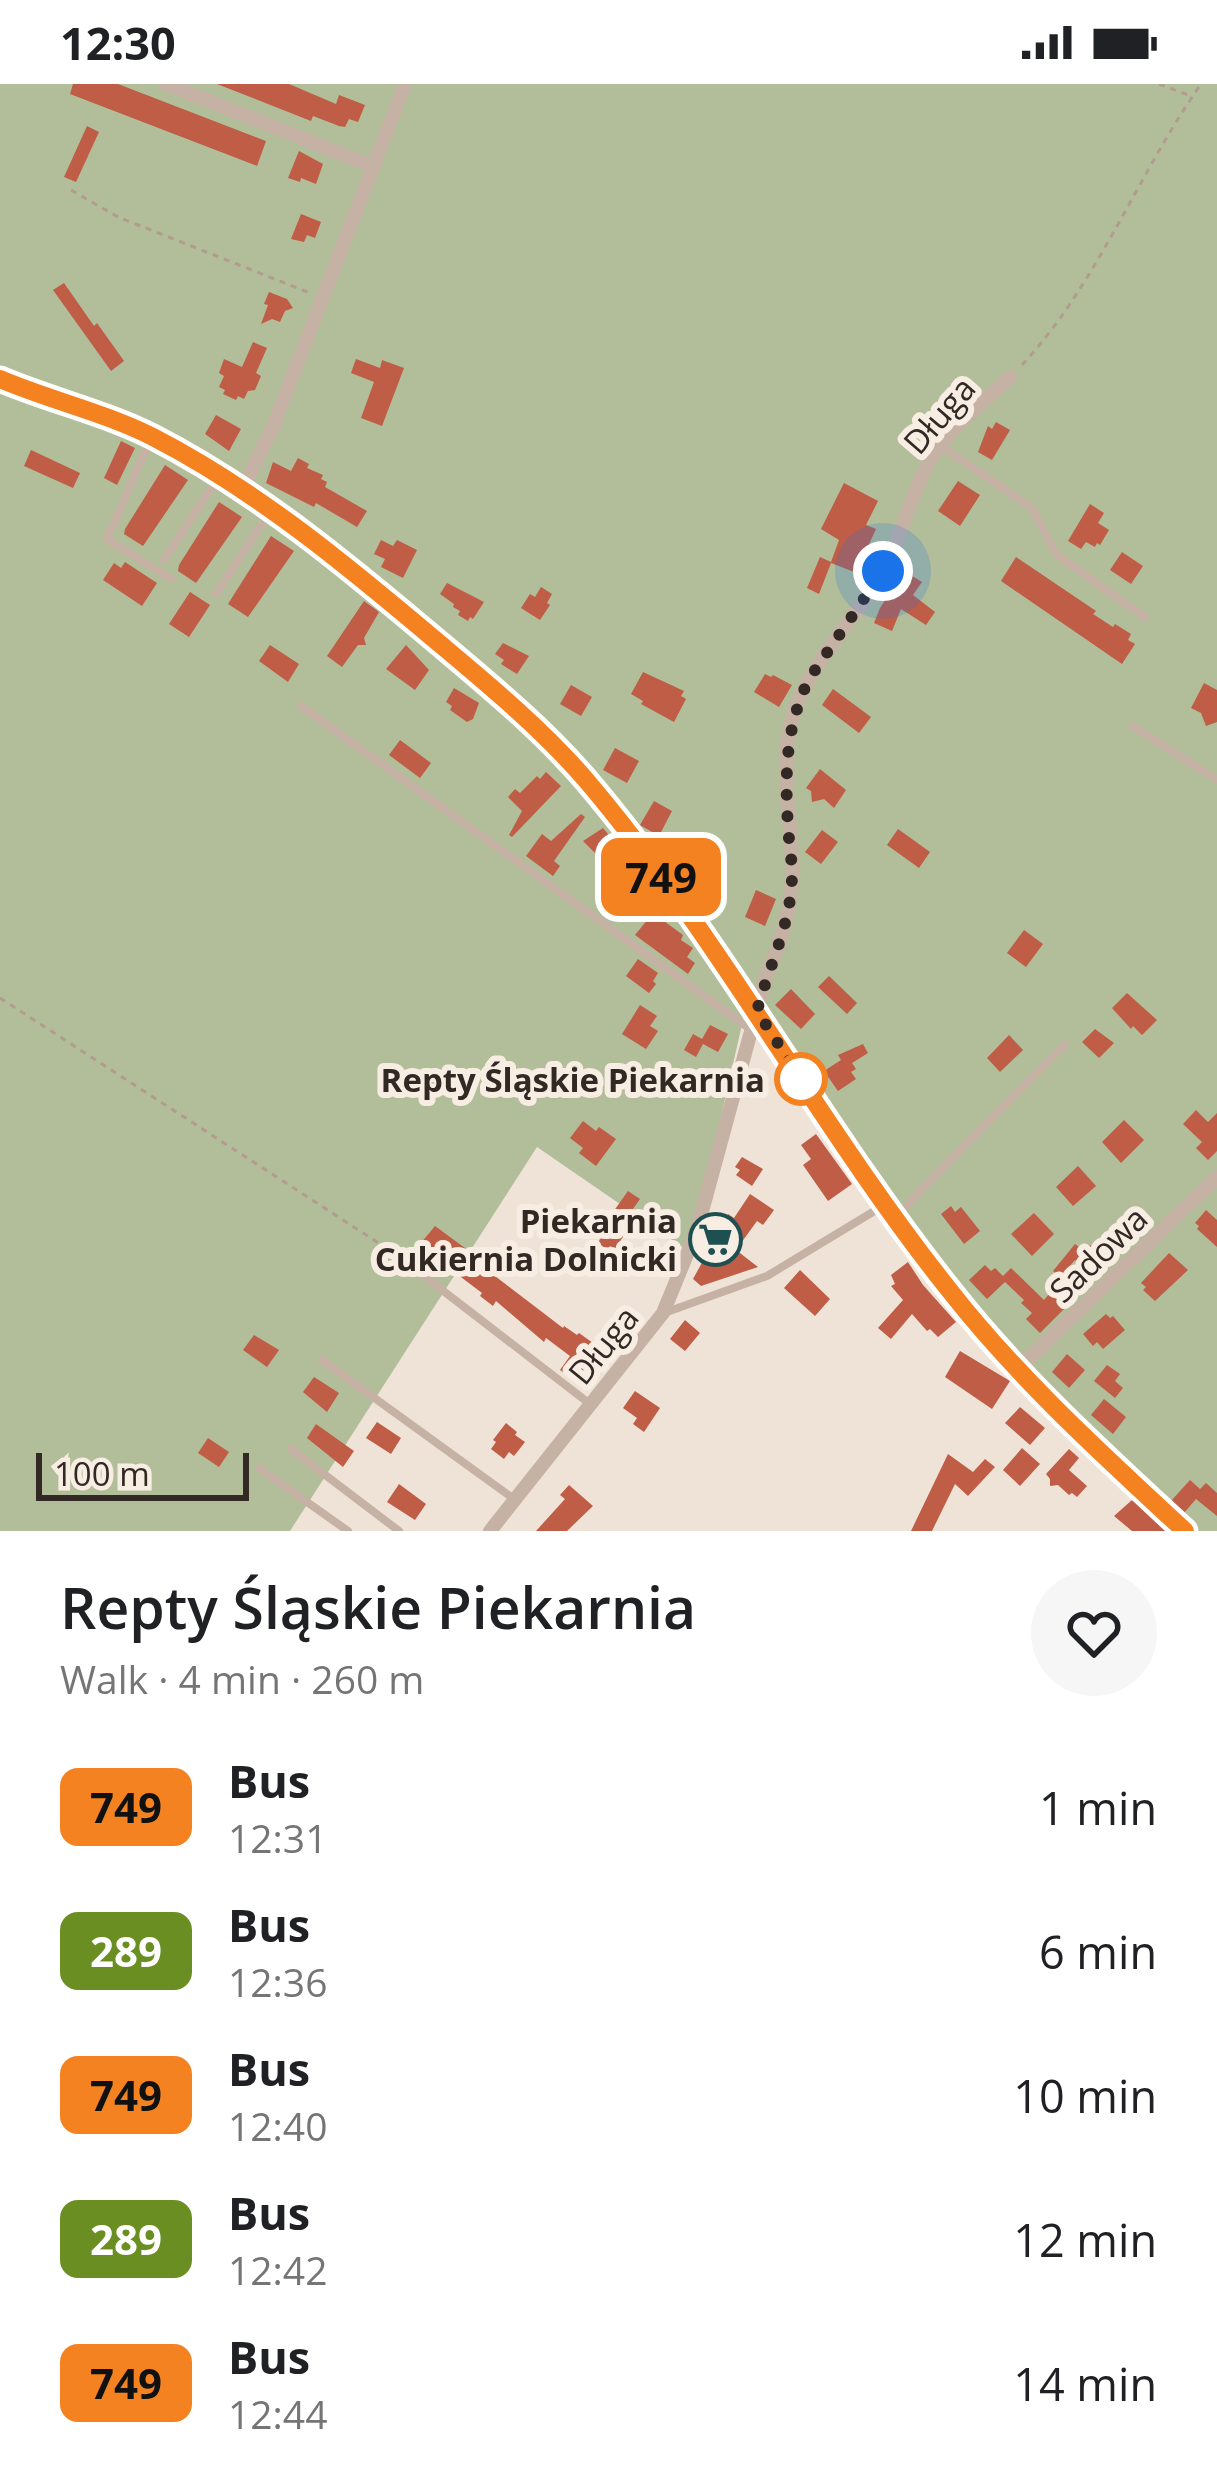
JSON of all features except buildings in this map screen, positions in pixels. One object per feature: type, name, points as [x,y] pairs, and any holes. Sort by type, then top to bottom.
[{"type":"street","points":[[166,84],[374,167]]},
{"type":"street","points":[[242,490],[272,429],[405,84]]},
{"type":"street","name":"Długa","points":[[490,1531],[663,1313],[697,1230],[766,976],[785,926],[792,875],[787,765],[794,714],[809,679],[883,571],[918,481],[940,445],[1010,377]]},
{"type":"street","points":[[0,379],[152,436],[242,490],[324,549],[497,693],[583,777],[637,845],[949,1290],[1017,1370],[1185,1531]]},
{"type":"street","name":"Sadowa","points":[[1017,1370],[1217,1177]]},
{"type":"lane","points":[[152,436],[106,539],[171,579]]},
{"type":"lane","points":[[940,445],[1033,508],[1056,554],[1146,619]]},
{"type":"lane","points":[[164,560],[219,476]]},
{"type":"lane","points":[[217,594],[271,509]]},
{"type":"lane","points":[[301,706],[751,1030]]},
{"type":"lane","points":[[1132,726],[1217,780]]},
{"type":"lane","points":[[896,1219],[1065,1044]]},
{"type":"lane","points":[[663,1313],[767,1276],[886,1204]]},
{"type":"lane","points":[[398,1256],[590,1404]]},
{"type":"lane","points":[[322,1360],[515,1500]]},
{"type":"lane","points":[[291,1449],[399,1531]]},
{"type":"lane","points":[[259,1468],[348,1531]]},
{"type":"path","points":[[1159,84],[1192,97]]},
{"type":"path","points":[[1010,377],[1036,350],[1093,269],[1201,84]]},
{"type":"path","points":[[71,190],[118,217],[322,298]]},
{"type":"path","points":[[0,998],[398,1256]]},
{"type":"green space","points":[[0,84],[1217,84],[1217,1531],[1183,1531],[935,1263],[749,994],[703,1195],[684,1248],[537,1147],[290,1531],[0,1531]]},
{"type":"bus line","name":"749","points":[[0,379],[152,436],[271,509],[414,622],[554,748],[637,845],[949,1290],[1017,1370],[1185,1531]]},
{"type":"place","name":"Repty Śląskie Piekarnia","points":[[801,1079]]},
{"type":"place","name":"Piekarnia Cukiernia Dolnicki","points":[[716,1239]]},
{"type":"route","points":[[801,1079],[757,1011],[790,899],[789,732],[809,679],[883,571]]}]
